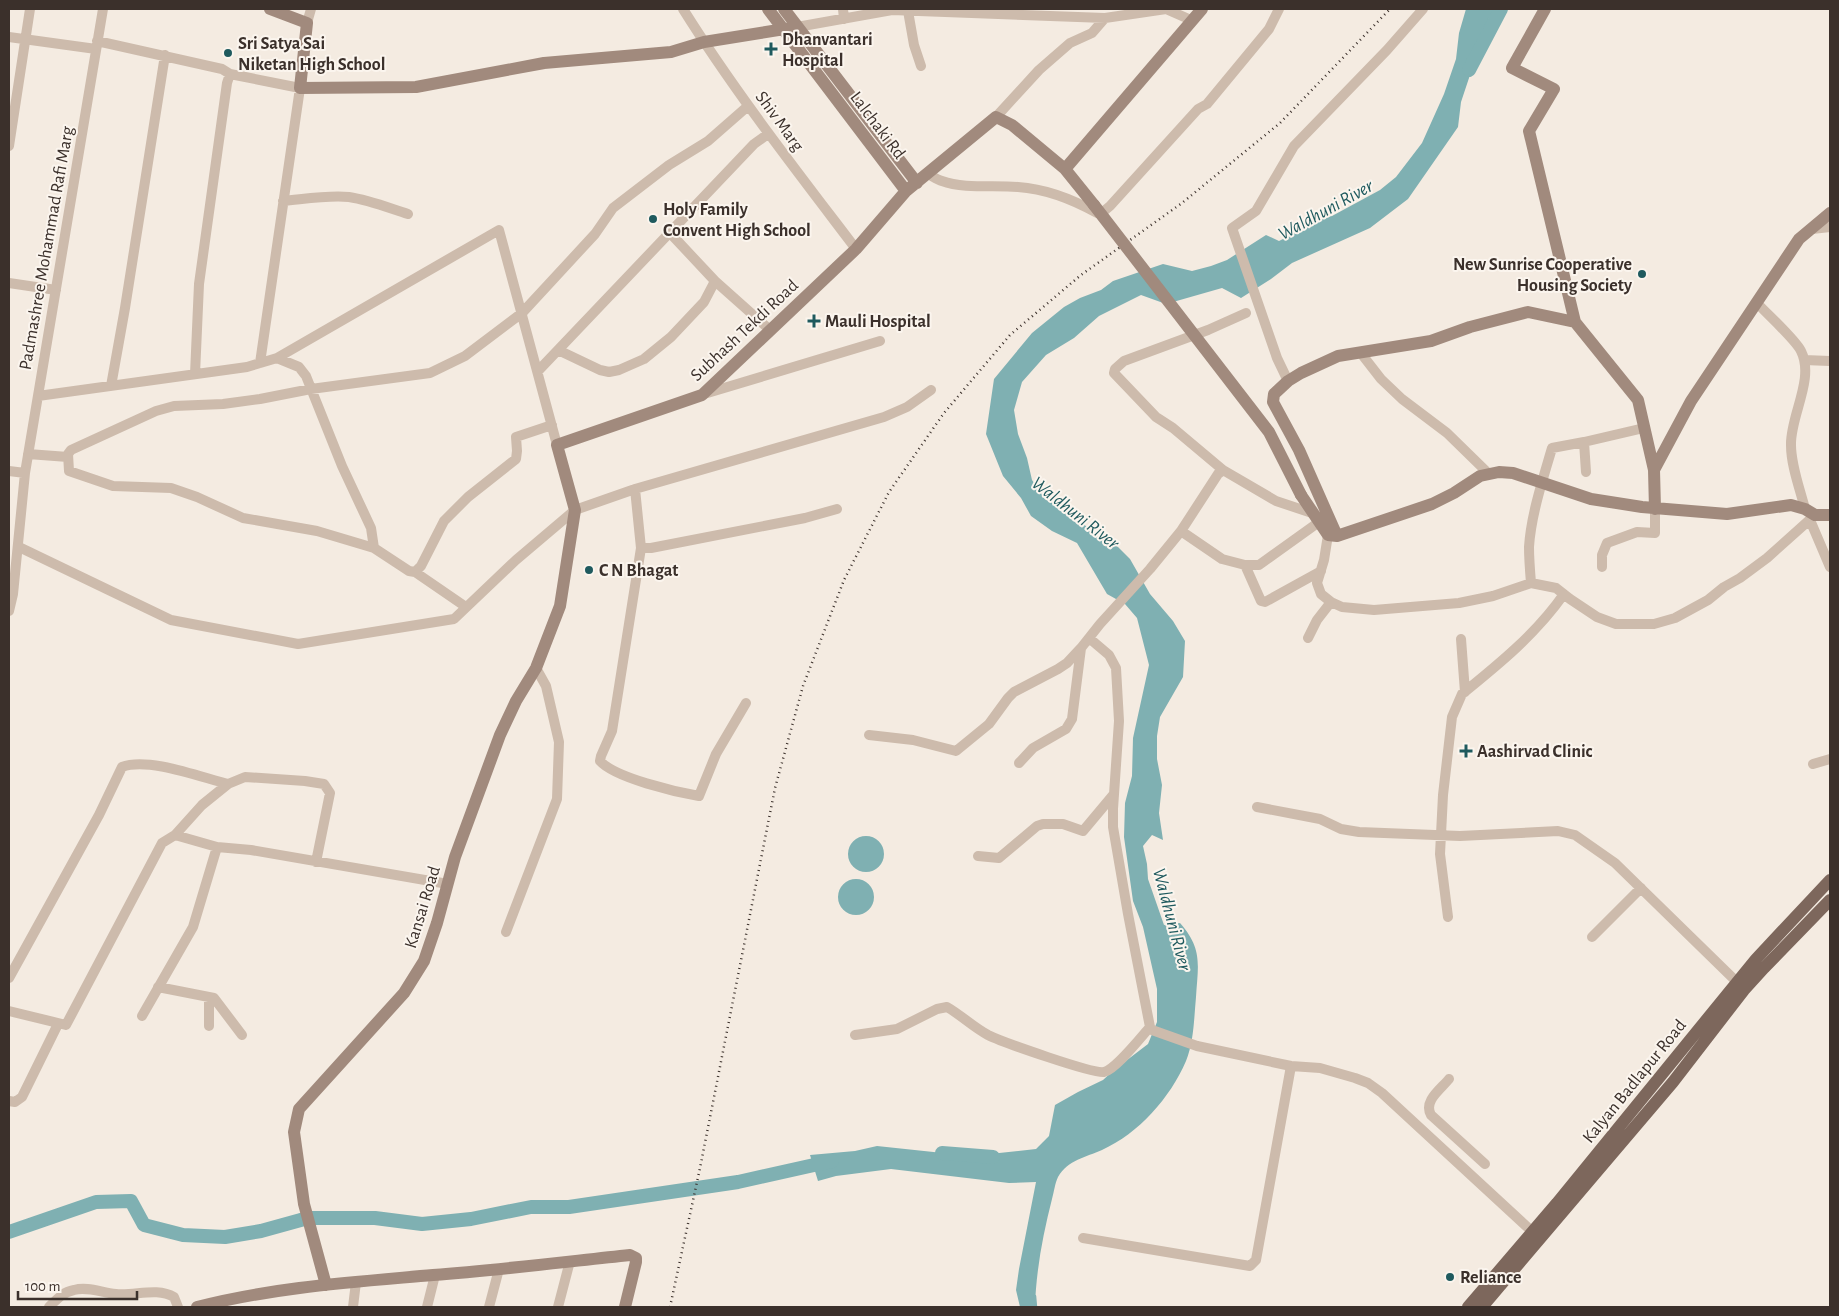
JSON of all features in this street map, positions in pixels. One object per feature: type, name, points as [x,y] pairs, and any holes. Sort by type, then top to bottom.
[{"type":"main road","name":"Kalyan Badlapur Road","points":[[1741,986],[1756,959],[1830,880]]},
{"type":"main road","name":"Kalyan Badlapur Road","points":[[1482,1307],[1536,1235],[1670,1067],[1741,986],[1764,968],[1830,900]]},
{"type":"main road","name":"Kalyan Badlapur Road","points":[[1468,1307],[1536,1235]]},
{"type":"street","points":[[9,146],[30,9]]},
{"type":"street","name":"Padmashree Mohammad Rafi Marg","points":[[9,612],[19,547],[28,454],[103,9]]},
{"type":"street","points":[[270,9],[306,23]]},
{"type":"street","points":[[260,363],[300,88],[306,23],[311,9]]},
{"type":"street","name":"Shiv Marg","points":[[682,9],[768,134],[856,249]]},
{"type":"street","name":"Lalchaki Rd","points":[[768,9],[906,191]]},
{"type":"street","name":"Lalchaki Rd","points":[[784,9],[917,183]]},
{"type":"street","points":[[9,37],[97,45],[165,55],[222,69],[230,74],[300,88],[416,87],[544,63],[671,52],[704,42],[797,27],[844,14],[892,10],[1105,18],[1166,9],[1190,20]]},
{"type":"street","points":[[1066,169],[1190,20],[1202,9]]},
{"type":"street","points":[[928,174],[942,182],[1018,187],[1045,191],[1064,196],[1097,213],[1104,211],[1123,193],[1198,110],[1207,104],[1269,30],[1279,9]]},
{"type":"street","points":[[1288,381],[1277,358],[1232,228],[1256,212],[1294,146],[1387,50],[1423,9]]},
{"type":"street","points":[[1545,9],[1512,68],[1554,89],[1529,131],[1575,322],[1638,400],[1654,470],[1655,533],[1637,532],[1607,542],[1602,555],[1602,566]]},
{"type":"street","points":[[908,11],[914,45],[921,66]]},
{"type":"street","points":[[1105,18],[1092,33],[1070,43],[1038,70],[996,117],[1012,125],[1066,169],[1269,432],[1301,495],[1316,517],[1333,535]]},
{"type":"street","points":[[111,386],[127,298],[165,55]]},
{"type":"street","points":[[196,374],[198,284],[227,83],[230,74]]},
{"type":"street","points":[[466,607],[415,572],[409,571],[374,548],[317,532],[243,518],[197,496],[171,488],[113,486],[69,471],[68,454],[71,450],[156,411],[174,406],[224,404],[311,389],[430,373],[465,356],[522,313],[595,234],[613,208],[669,165],[708,141],[748,106]]},
{"type":"street","name":"Subhash Tekdi Road","points":[[557,445],[702,395],[856,249],[906,191],[996,117]]},
{"type":"street","points":[[538,371],[671,234],[754,144],[768,134]]},
{"type":"street","points":[[283,201],[347,197],[364,200],[408,214]]},
{"type":"street","points":[[1654,470],[1691,402],[1799,239],[1830,213]]},
{"type":"street","points":[[1812,229],[1830,227]]},
{"type":"street","points":[[38,396],[247,367],[277,358],[499,230],[575,510]]},
{"type":"street","points":[[671,234],[715,281],[770,330]]},
{"type":"street","points":[[558,350],[600,370],[609,372],[628,367],[644,359],[671,337],[704,302],[715,281]]},
{"type":"street","points":[[9,284],[56,290]]},
{"type":"street","points":[[1756,303],[1800,350],[1804,360],[1806,375],[1791,435],[1791,447],[1810,515],[1830,567]]},
{"type":"street","points":[[1575,322],[1528,312],[1470,327],[1431,341],[1338,356],[1301,373],[1288,381],[1274,394],[1273,402],[1299,450],[1333,535],[1317,583],[1321,594],[1331,602],[1342,607],[1374,610],[1459,603],[1487,597],[1531,583],[1556,588],[1598,617],[1616,624],[1654,624],[1675,618],[1708,600],[1767,558],[1810,515]]},
{"type":"street","points":[[1246,313],[1208,330],[1124,361],[1115,369],[1114,373],[1156,417],[1173,428],[1223,470],[1276,501],[1316,517]]},
{"type":"street","points":[[702,395],[880,341]]},
{"type":"street","points":[[1360,352],[1381,379],[1402,400],[1447,433],[1489,474]]},
{"type":"street","points":[[277,358],[299,367],[306,376],[342,466],[371,528],[374,548]]},
{"type":"street","points":[[1804,360],[1830,361]]},
{"type":"street","points":[[19,547],[171,620],[298,644],[454,619],[516,560],[575,510],[635,489],[877,420],[906,407],[931,390]]},
{"type":"street","points":[[415,572],[421,566],[444,521],[468,497],[516,459],[516,437],[552,425]]},
{"type":"street","points":[[1531,583],[1529,548],[1542,483],[1552,448],[1644,428]]},
{"type":"street","points":[[1584,442],[1586,472]]},
{"type":"street","points":[[28,454],[68,457]]},
{"type":"street","points":[[869,735],[913,740],[956,751],[989,724],[1014,692],[1058,669],[1081,648],[1181,531],[1218,474],[1223,470]]},
{"type":"street","points":[[9,471],[25,474]]},
{"type":"street","points":[[1333,535],[1432,504],[1454,493],[1480,476],[1499,472],[1513,473],[1591,499],[1655,509],[1727,514],[1791,505],[1810,515],[1830,515]]},
{"type":"street","points":[[635,489],[642,548],[612,731],[600,762],[604,766],[623,774],[678,792],[699,796],[716,754],[746,703]]},
{"type":"street","points":[[642,548],[651,548],[805,518],[837,509]]},
{"type":"street","name":"Kansai Road","points":[[326,1286],[304,1204],[294,1132],[299,1109],[404,993],[424,961],[438,923],[455,857],[500,735],[516,701],[536,668],[560,606],[575,510]]},
{"type":"street","points":[[1181,531],[1222,559],[1245,565],[1259,565],[1316,517]]},
{"type":"street","points":[[1245,565],[1259,599],[1265,602],[1321,571]]},
{"type":"street","points":[[1448,917],[1440,854],[1443,795],[1452,717],[1458,702],[1465,692],[1534,632],[1549,616],[1564,594]]},
{"type":"street","points":[[1308,638],[1316,620],[1331,602]]},
{"type":"street","points":[[1089,638],[1109,655],[1116,668],[1119,721],[1114,827],[1129,923],[1151,1028]]},
{"type":"street","points":[[1461,639],[1465,692]]},
{"type":"street","points":[[1018,763],[1033,748],[1070,726],[1081,648]]},
{"type":"street","points":[[506,932],[557,799],[559,742],[546,686],[536,668]]},
{"type":"street","points":[[1813,764],[1830,759]]},
{"type":"street","points":[[9,978],[99,815],[122,767],[146,763],[228,784]]},
{"type":"street","points":[[9,1012],[66,1025],[162,843],[175,835],[202,805],[228,784],[244,777],[324,784],[330,793],[316,862]]},
{"type":"street","points":[[978,856],[999,858],[1037,826],[1043,824],[1063,824],[1083,831],[1115,793]]},
{"type":"street","points":[[1257,807],[1320,819],[1349,831],[1441,836],[1528,832],[1569,833],[1575,835],[1615,863],[1741,986]]},
{"type":"street","points":[[175,835],[217,847],[251,850],[448,884]]},
{"type":"street","points":[[142,1016],[193,927],[217,847]]},
{"type":"street","points":[[1592,937],[1641,888]]},
{"type":"street","points":[[158,987],[214,998],[219,1002],[242,1035]]},
{"type":"street","points":[[209,997],[209,1026]]},
{"type":"street","points":[[855,1035],[897,1029],[937,1009],[947,1007],[988,1035],[1069,1065],[1102,1072],[1110,1069],[1117,1063],[1151,1028]]},
{"type":"street","points":[[9,1101],[16,1102],[22,1097],[58,1024]]},
{"type":"street","points":[[1151,1028],[1197,1046],[1291,1066],[1320,1068],[1368,1083],[1382,1093],[1536,1235]]},
{"type":"street","points":[[1083,1238],[1250,1266],[1254,1264],[1291,1066]]},
{"type":"street","points":[[1449,1079],[1428,1103],[1428,1109],[1431,1114],[1485,1164]]},
{"type":"street","points":[[197,1307],[224,1300],[356,1282],[630,1255],[636,1258],[636,1262],[625,1307]]},
{"type":"street","points":[[558,1307],[570,1262]]},
{"type":"street","points":[[489,1307],[499,1269]]},
{"type":"street","points":[[426,1307],[434,1275]]},
{"type":"street","points":[[354,1307],[356,1282]]},
{"type":"street","points":[[49,1307],[60,1295],[84,1288],[119,1295],[162,1293],[174,1297],[178,1307]]},
{"type":"water","points":[[1466,9],[1495,9],[1489,18],[1461,102],[1458,127],[1408,199],[1370,228],[1292,263],[1241,298],[1222,288],[1166,304],[1141,295],[1099,316],[1074,338],[1046,355],[1022,382],[1014,410],[1018,434],[1027,458],[1032,480],[1045,499],[1060,505],[1087,527],[1113,542],[1130,559],[1150,594],[1173,621],[1185,641],[1183,677],[1160,717],[1157,736],[1157,759],[1162,785],[1159,813],[1163,840],[1152,835],[1143,846],[1148,879],[1164,925],[1180,923],[1196,949],[1198,966],[1192,1037],[1189,1053],[1179,1075],[1162,1101],[1141,1124],[1116,1143],[1072,1163],[1062,1171],[1055,1185],[1040,1253],[1035,1307],[1020,1307],[1016,1290],[1036,1182],[1009,1183],[891,1169],[836,1176],[818,1181],[810,1155],[855,1151],[877,1146],[971,1156],[1036,1149],[1049,1136],[1055,1105],[1103,1080],[1148,1044],[1157,1022],[1157,989],[1143,927],[1133,901],[1124,837],[1125,803],[1132,776],[1133,738],[1149,665],[1137,618],[1125,604],[1107,594],[1077,543],[1052,531],[1031,516],[1021,498],[1003,476],[986,434],[994,379],[1032,333],[1064,307],[1101,290],[1113,281],[1163,264],[1192,271],[1211,266],[1227,260],[1266,235],[1279,241],[1297,232],[1312,221],[1332,216],[1380,190],[1396,177],[1422,143],[1444,94],[1456,59],[1459,33]]},
{"type":"water","points":[[866,836],[878,842],[884,854],[878,866],[866,872],[854,866],[848,854],[854,842]]},
{"type":"water","points":[[856,879],[869,884],[874,897],[869,910],[856,915],[843,910],[838,897],[843,884]]},
{"type":"waterway","name":"Waldhuni River","points":[[1469,70],[1501,9]]},
{"type":"waterway","points":[[942,1153],[993,1157]]},
{"type":"waterway","points":[[9,1232],[96,1202],[131,1201],[144,1225],[183,1235],[225,1237],[261,1231],[308,1218],[375,1218],[422,1224],[471,1219],[531,1207],[569,1207],[738,1182],[832,1161]]},
{"type":"waterway","points":[[1035,1296],[1036,1307]]},
{"type":"railway","points":[[670,1307],[700,1168],[775,788],[803,686],[844,580],[889,492],[944,413],[1010,335],[1081,275],[1182,203],[1280,123],[1390,9]]},
{"type":"place","name":"Dhanvantari Hospital","points":[[771,49]]},
{"type":"place","name":"Sri Satya Sai Niketan High School","points":[[228,53]]},
{"type":"place","name":"Holy Family Convent High School","points":[[653,219]]},
{"type":"place","name":"New Sunrise Cooperative Housing Society","points":[[1642,274]]},
{"type":"place","name":"Mauli Hospital","points":[[814,321]]},
{"type":"place","name":"C N Bhagat","points":[[589,570]]},
{"type":"place","name":"Aashirvad Clinic","points":[[1466,751]]},
{"type":"place","name":"Reliance","points":[[1450,1277]]}]
